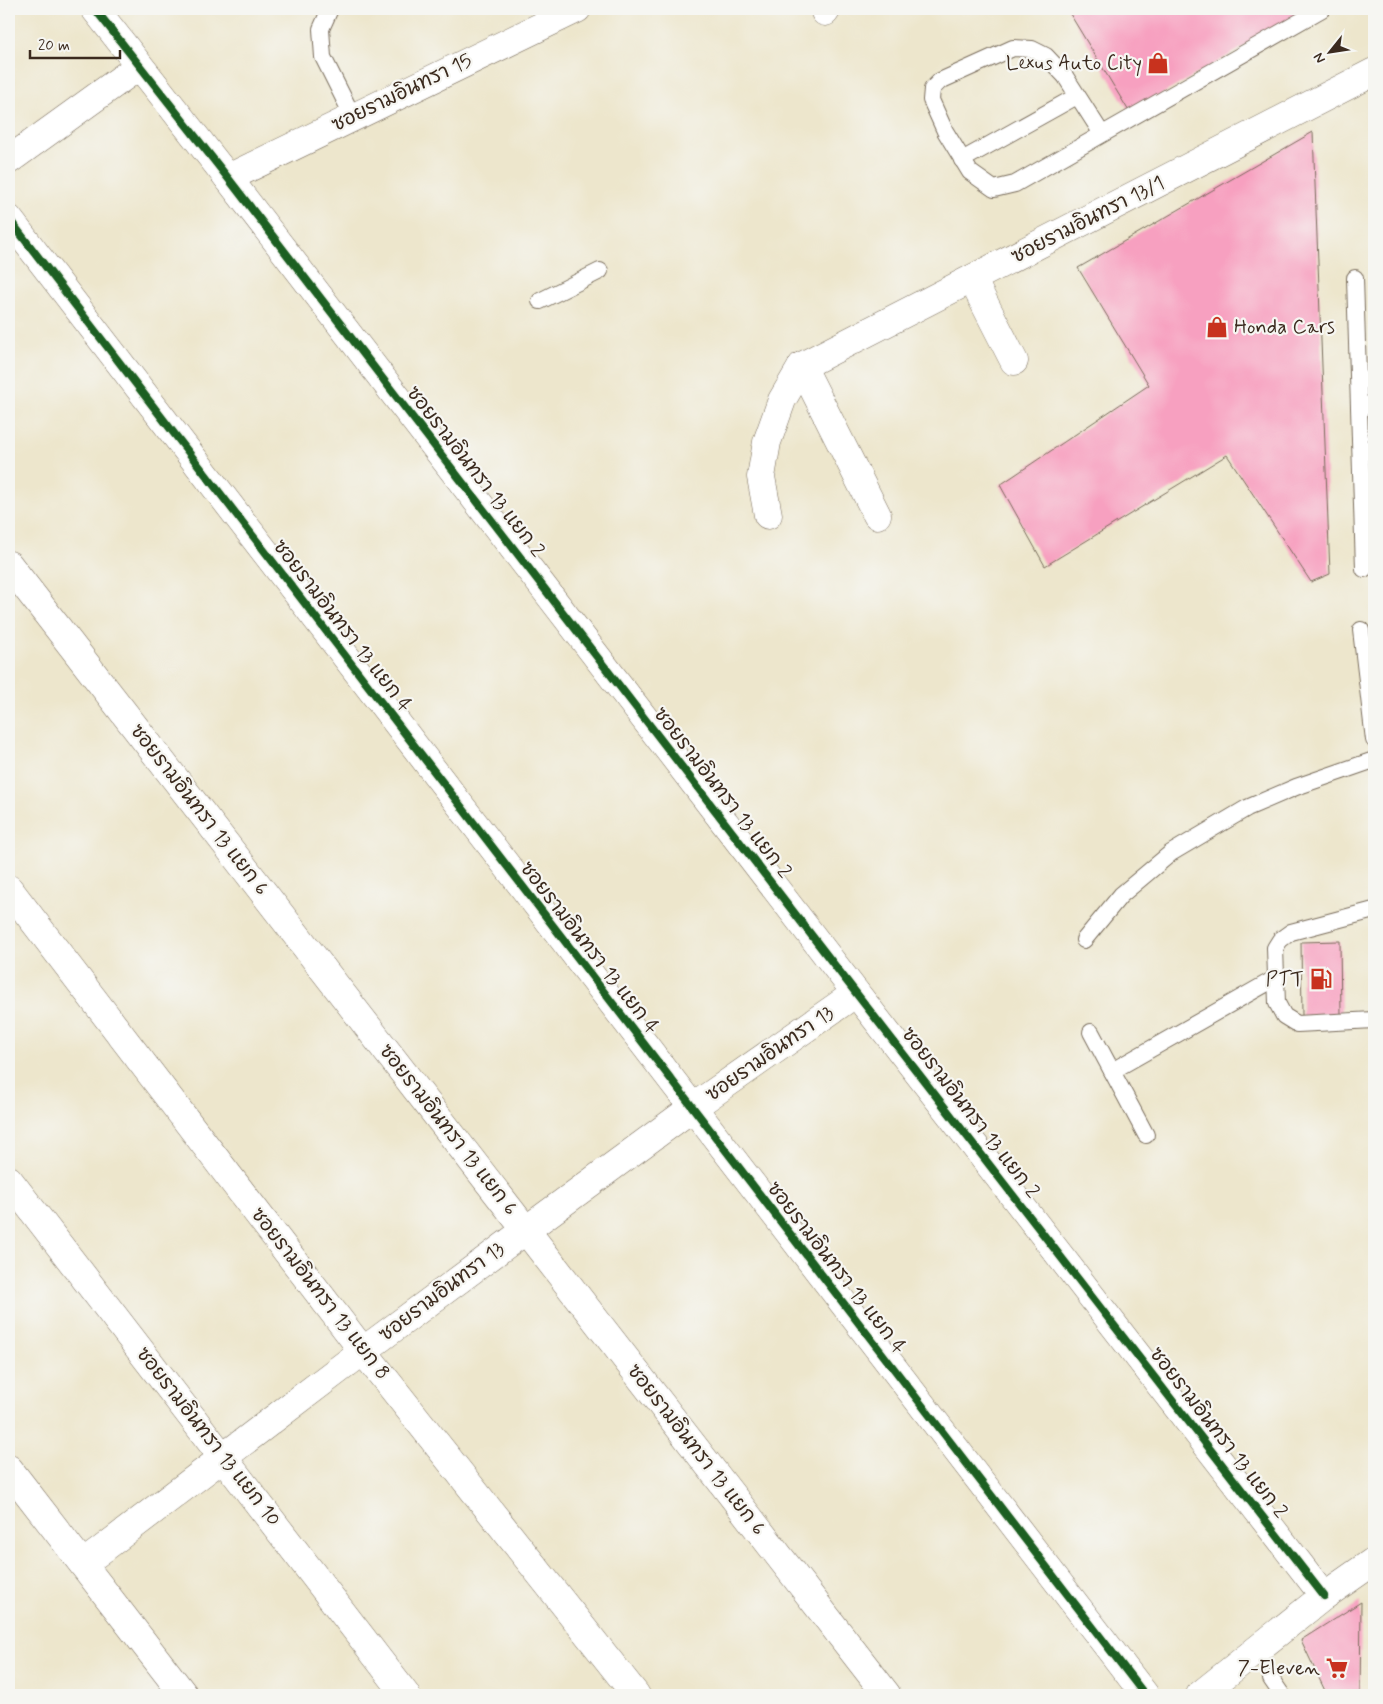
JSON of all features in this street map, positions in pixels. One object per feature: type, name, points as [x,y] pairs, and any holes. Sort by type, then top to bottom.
[{"type":"street","name":"ซอยรามอินทรา 13 แยก 2","points":[[95,9],[228,178],[856,993],[1324,1596]]},
{"type":"street","name":"ซอยรามอินทรา 15","points":[[228,178],[577,9]]},
{"type":"street","points":[[9,160],[139,66]]},
{"type":"street","name":"ซอยรามอินทรา 13/1","points":[[802,366],[1374,72]]},
{"type":"street","name":"ซอยรามอินทรา 13 แยก 4","points":[[9,219],[1145,1695]]},
{"type":"street","points":[[972,279],[1014,361]]},
{"type":"street","points":[[768,515],[761,477],[768,442],[782,400],[802,366]]},
{"type":"street","points":[[802,366],[877,515]]},
{"type":"street","name":"ซอยรามอินทรา 13 แยก 6","points":[[9,565],[887,1695]]},
{"type":"street","name":"ซอยรามอินทรา 13 แยก 8","points":[[9,889],[363,1351],[636,1695]]},
{"type":"street","name":"ซอยรามอินทรา 13","points":[[83,1564],[363,1351],[526,1230],[692,1108],[856,993]]},
{"type":"street","name":"ซอยรามอินทรา 13 แยก 10","points":[[9,1180],[406,1695]]},
{"type":"street","points":[[9,1469],[184,1695]]},
{"type":"street","points":[[1200,1695],[1324,1596],[1374,1561]]},
{"type":"lane","points":[[330,9],[321,30],[323,56],[353,117]]},
{"type":"lane","points":[[1102,134],[1065,76],[1046,56],[1032,49],[1013,48],[940,80],[932,89],[931,100],[962,160],[970,172],[994,189],[1015,184],[1322,9]]},
{"type":"lane","points":[[962,160],[1077,96]]},
{"type":"lane","points":[[540,301],[600,271]]},
{"type":"lane","points":[[1355,278],[1367,405],[1364,569]]},
{"type":"lane","points":[[1361,630],[1374,740]]},
{"type":"lane","points":[[1084,940],[1122,895],[1171,853],[1247,808],[1296,787],[1374,760]]},
{"type":"lane","points":[[1374,910],[1291,932],[1280,940],[1275,948],[1277,1002],[1284,1016],[1296,1024],[1374,1020]]},
{"type":"lane","points":[[1112,1071],[1276,978]]},
{"type":"lane","points":[[1091,1032],[1146,1135]]},
{"type":"lane","points":[[1271,1679],[1282,1695]]},
{"type":"building","name":"Lexus Auto City","points":[[1067,9],[1299,9],[1300,14],[1130,113]]},
{"type":"building","name":"Honda Cars","points":[[1313,132],[1330,574],[1311,582],[1227,455],[1045,566],[1000,485],[1149,385],[1078,268]]},
{"type":"building","name":"PTT","points":[[1340,941],[1341,1015],[1302,1016],[1301,942]]},
{"type":"building","name":"7-Eleven","points":[[1361,1602],[1360,1695],[1327,1695],[1301,1640]]},
{"type":"cycle path","points":[[95,9],[228,178],[856,993],[1324,1596]]},
{"type":"cycle path","points":[[9,219],[1145,1695]]},
{"type":"place","name":"Lexus Auto City","points":[[1158,63]]},
{"type":"place","name":"Honda Cars","points":[[1217,327]]},
{"type":"place","name":"PTT","points":[[1321,979]]},
{"type":"place","name":"7-Eleven","points":[[1337,1668]]}]
